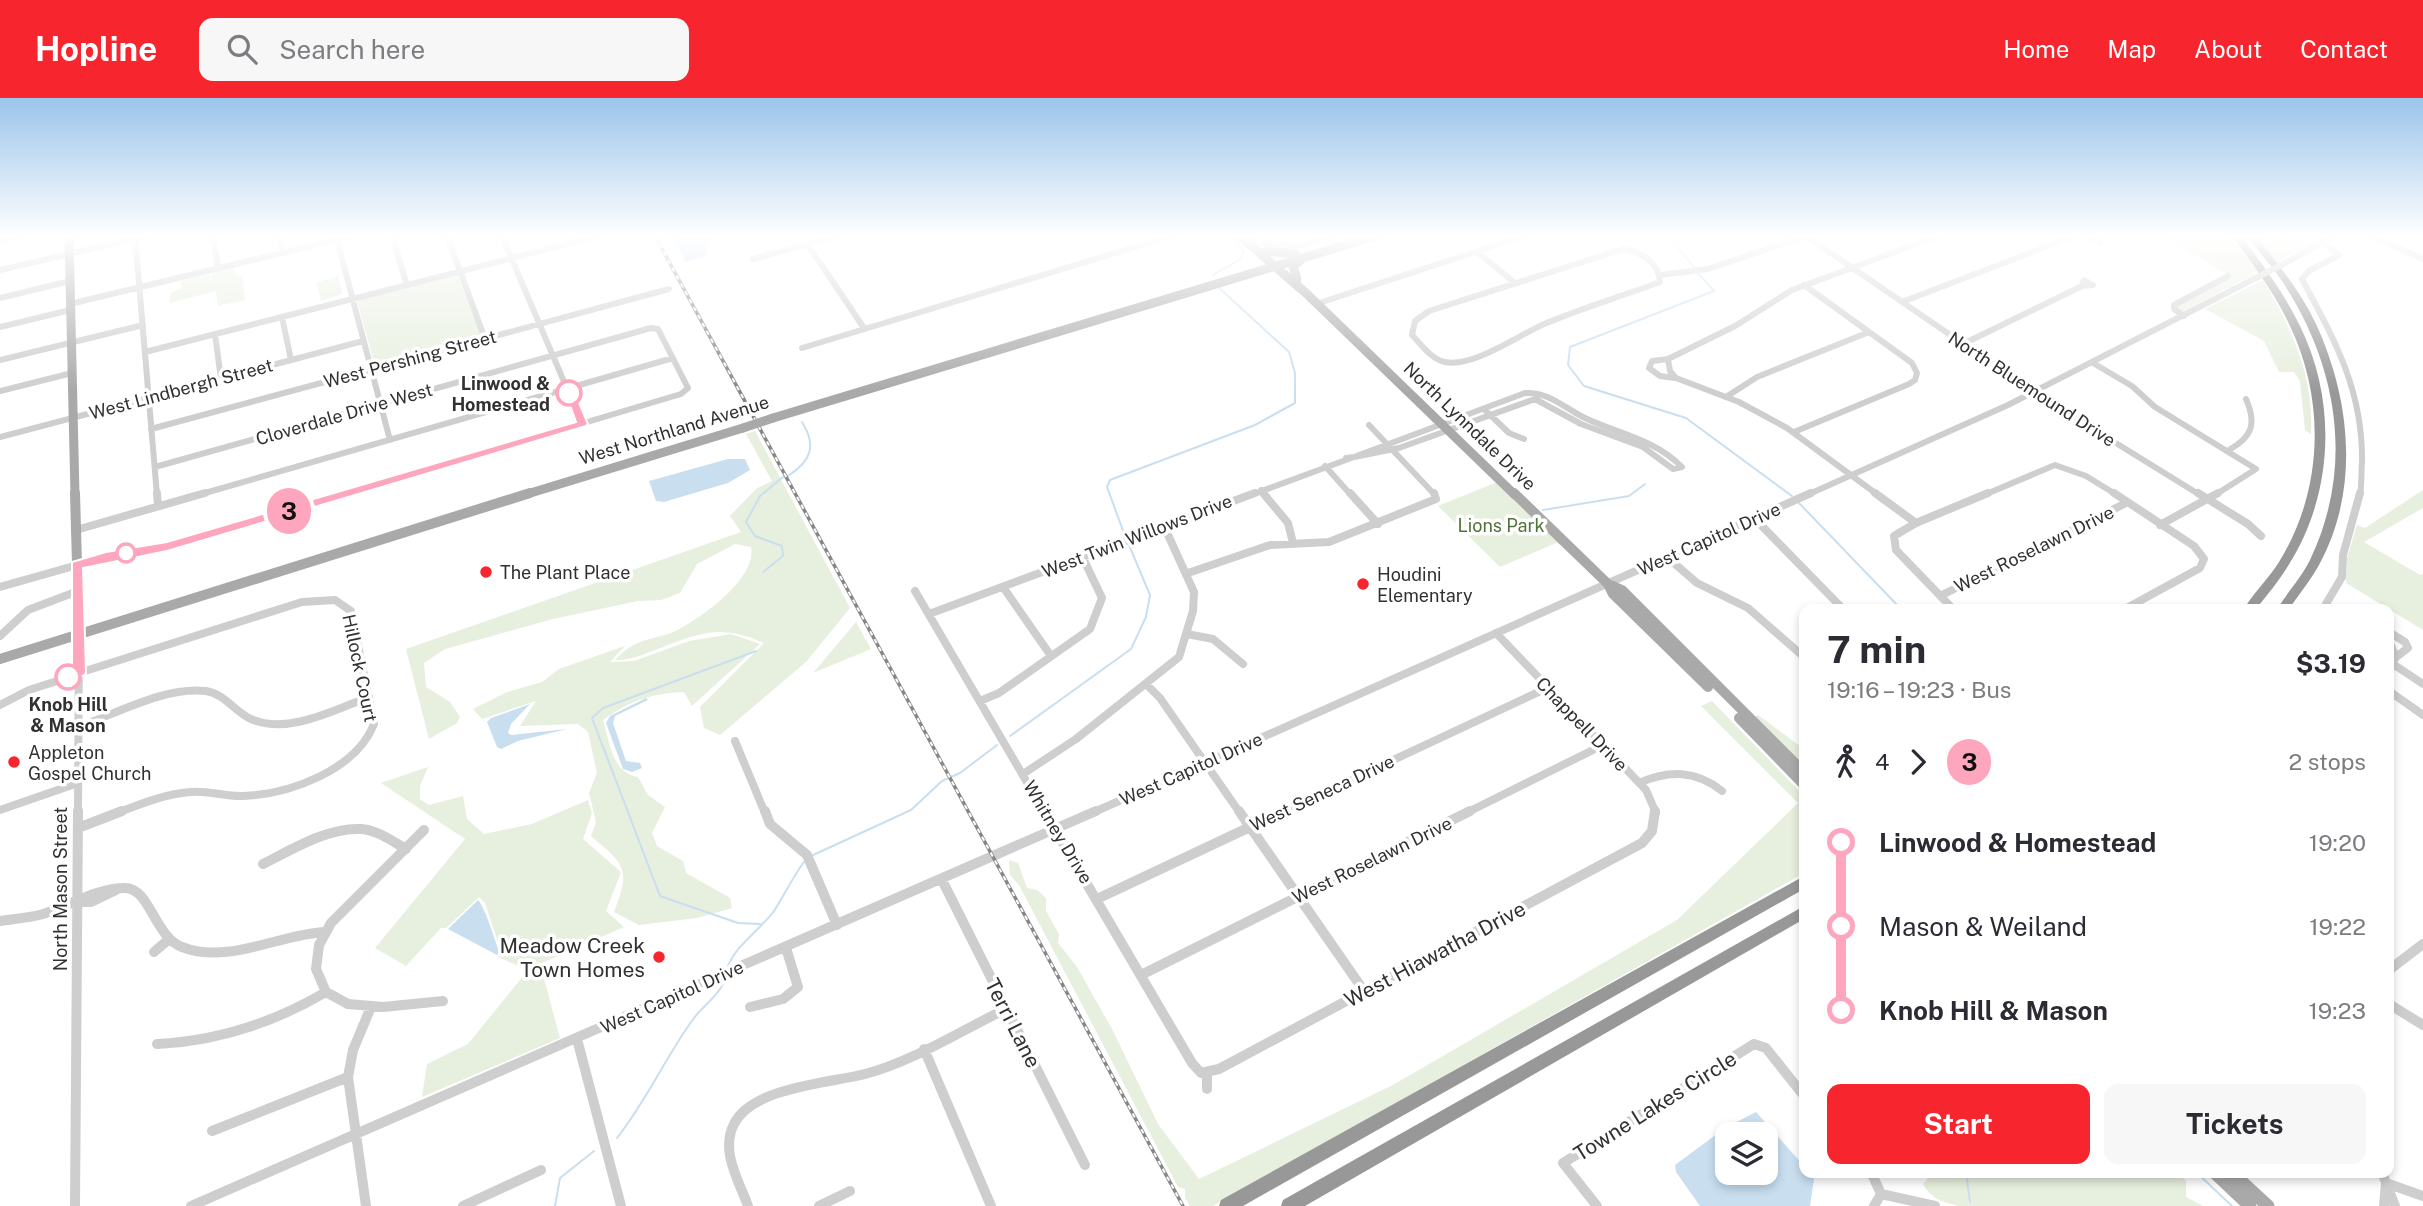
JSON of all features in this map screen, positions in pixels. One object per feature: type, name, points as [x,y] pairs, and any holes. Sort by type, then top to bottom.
[{"type":"highway","points":[[2254,604],[2277,576],[2306,522],[2318,485],[2323,432],[2317,389],[2301,337],[2274,288]]},
{"type":"highway","points":[[2286,604],[2312,566],[2330,526],[2342,473],[2343,434],[2338,398],[2319,338],[2290,288]]},
{"type":"highway","points":[[1227,1206],[1799,885]]},
{"type":"highway","points":[[1289,1206],[1799,915]]},
{"type":"main road","name":"North Mason Street","points":[[70,288],[79,631]]},
{"type":"main road","name":"West Northland Avenue","points":[[1140,306],[1154,298],[1187,288]]},
{"type":"main road","name":"West Northland Avenue","points":[[0,652],[79,631],[1204,288]]},
{"type":"main road","name":"North Lynndale Drive","points":[[1299,288],[1608,584],[1613,594],[1799,780]]},
{"type":"main road","name":"North Lynndale Drive","points":[[1303,288],[1307,294]]},
{"type":"main road","name":"North Lynndale Drive","points":[[1608,584],[1622,590],[1799,767]]},
{"type":"main road","name":"West Northland Avenue","points":[[0,659],[79,631]]},
{"type":"main road","points":[[2220,1178],[2250,1206]]},
{"type":"main road","points":[[2238,1178],[2268,1206]]},
{"type":"street","points":[[0,298],[42,288]]},
{"type":"street","points":[[0,327],[139,288],[158,506]]},
{"type":"street","points":[[349,288],[390,440]]},
{"type":"street","points":[[145,352],[396,288]]},
{"type":"street","points":[[466,288],[485,339]]},
{"type":"street","points":[[525,288],[582,424]]},
{"type":"street","points":[[837,288],[864,328]]},
{"type":"street","points":[[802,348],[998,288]]},
{"type":"street","points":[[1316,303],[1367,288]]},
{"type":"street","points":[[1494,288],[1423,314],[1412,325],[1412,335],[1434,357],[1446,362],[1459,362],[1511,343],[1542,325],[1648,288]]},
{"type":"street","points":[[1798,288],[1770,301],[1735,326],[1668,359],[1653,361],[1649,368],[1660,376],[1676,378],[1726,397],[1794,432],[1916,523]]},
{"type":"street","points":[[1794,432],[1909,384],[1917,375],[1912,363],[1808,288]]},
{"type":"street","name":"North Bluemound Drive","points":[[1881,288],[2035,393],[2248,524],[2261,536]]},
{"type":"street","points":[[1902,302],[1939,288]]},
{"type":"street","points":[[1963,344],[2078,288]]},
{"type":"street","points":[[2184,316],[2174,309],[2174,305],[2206,288]]},
{"type":"street","name":"West Capitol Drive","points":[[191,1206],[1056,830],[2035,393],[2237,288]]},
{"type":"street","points":[[2307,288],[2334,336],[2346,366],[2360,420],[2362,457],[2357,508],[2343,555],[2342,577],[2326,604]]},
{"type":"street","name":"West Pershing Street","points":[[151,429],[669,289]]},
{"type":"street","points":[[282,317],[291,360]]},
{"type":"street","points":[[0,360],[143,325]]},
{"type":"street","name":"Cloverdale Drive West","points":[[155,467],[655,328],[673,358]]},
{"type":"street","points":[[1726,397],[1757,377],[1869,332]]},
{"type":"street","points":[[215,334],[221,379]]},
{"type":"street","name":"West Lindbergh Street","points":[[0,437],[363,341]]},
{"type":"street","points":[[0,587],[106,556],[167,547],[687,391],[673,358],[76,530]]},
{"type":"street","points":[[1668,359],[1668,367],[1676,378]]},
{"type":"street","points":[[2093,363],[2132,386],[2155,407],[2256,469],[2160,525]]},
{"type":"street","points":[[0,391],[72,373]]},
{"type":"street","name":"West Twin Willows Drive","points":[[929,614],[1346,458],[1391,447],[1527,396],[1546,401],[1589,423],[1638,441]]},
{"type":"street","points":[[2229,450],[2247,441],[2252,433],[2250,407],[2246,399]]},
{"type":"street","points":[[1486,411],[1509,433],[1524,439]]},
{"type":"street","points":[[1188,573],[1263,546],[1329,542],[1436,499],[1434,492],[1369,425]]},
{"type":"street","points":[[1638,441],[1670,456],[1681,468],[1673,469],[1638,441]]},
{"type":"street","points":[[1325,466],[1378,524]]},
{"type":"street","points":[[1948,604],[1894,546],[1894,536],[1916,523],[2046,467],[2059,466],[2078,472],[2194,546],[2204,559],[2200,568],[2133,604]]},
{"type":"street","points":[[1261,490],[1288,523],[1293,543]]},
{"type":"street","name":"West Roselawn Drive","points":[[1942,595],[2126,503]]},
{"type":"street","points":[[1754,518],[1838,604]]},
{"type":"street","points":[[1023,774],[1147,685],[1179,657],[1195,597],[1188,573],[1164,526]]},
{"type":"street","points":[[980,701],[999,693],[1090,629],[1102,598],[1082,556]]},
{"type":"street","points":[[1667,557],[1697,583],[1748,608],[1799,653]]},
{"type":"street","points":[[1003,587],[1051,656]]},
{"type":"street","name":"Whitney Drive","points":[[915,591],[1192,1063],[1204,1073]]},
{"type":"street","points":[[0,636],[27,610],[78,592]]},
{"type":"street","name":"Hillock Court","points":[[0,705],[29,690],[302,602],[330,599],[343,603],[351,611],[374,724],[371,737],[360,752],[340,766],[254,796],[203,790],[182,793],[79,828]]},
{"type":"street","name":"North Mason Street","points":[[75,1206],[79,631]]},
{"type":"street","name":"Chappell Drive","points":[[1496,633],[1639,783],[1654,803],[1656,820]]},
{"type":"street","points":[[1187,634],[1213,639],[1231,657],[1243,664]]},
{"type":"street","points":[[2394,636],[2407,645],[2406,653],[2394,663]]},
{"type":"street","points":[[2394,665],[2423,684]]},
{"type":"street","points":[[1147,685],[1160,698],[1364,991]]},
{"type":"street","name":"West Seneca Drive","points":[[1097,899],[1547,688]]},
{"type":"street","points":[[78,727],[195,691],[218,694],[247,717],[268,723],[302,720],[369,697]]},
{"type":"street","points":[[2394,695],[2423,715]]},
{"type":"street","points":[[735,741],[770,824],[808,858],[837,925]]},
{"type":"street","name":"West Roselawn Drive","points":[[1141,975],[1603,745]]},
{"type":"street","points":[[1639,783],[1678,772],[1707,778],[1722,791]]},
{"type":"street","points":[[0,810],[78,783]]},
{"type":"street","name":"West Hiawatha Drive","points":[[1204,1073],[1642,843],[1652,833],[1656,820]]},
{"type":"street","points":[[263,864],[286,853],[357,829],[369,831],[406,849]]},
{"type":"street","points":[[425,830],[325,932],[315,960],[326,992],[348,1004],[371,1007],[443,1001]]},
{"type":"street","name":"Terri Lane","points":[[942,880],[1085,1165]]},
{"type":"street","points":[[0,921],[33,917],[78,902],[91,902],[116,890],[129,888],[140,893],[168,940],[189,949],[223,952],[294,934],[325,932]]},
{"type":"street","points":[[154,952],[168,940]]},
{"type":"street","points":[[2394,966],[2423,944]]},
{"type":"street","points":[[750,1007],[765,1006],[798,987],[786,948]]},
{"type":"street","points":[[157,1044],[173,1044],[257,1027],[326,992]]},
{"type":"street","points":[[366,1206],[348,1077],[353,1050],[371,1007]]},
{"type":"street","points":[[2394,1007],[2423,1026]]},
{"type":"street","points":[[748,1206],[729,1146],[734,1124],[744,1113],[801,1085],[872,1073],[1006,1009]]},
{"type":"street","points":[[577,1039],[621,1206]]},
{"type":"street","name":"Towne Lakes Circle","points":[[1597,1206],[1563,1163],[1754,1044],[1766,1048],[1799,1090]]},
{"type":"street","points":[[924,1049],[991,1206]]},
{"type":"street","points":[[1204,1073],[1207,1089]]},
{"type":"street","points":[[212,1131],[348,1077]]},
{"type":"street","points":[[463,1206],[541,1170]]},
{"type":"street","points":[[1874,1178],[1881,1194]]},
{"type":"street","points":[[2384,1178],[2423,1196]]},
{"type":"street","points":[[2384,1178],[2384,1206]]},
{"type":"street","points":[[2384,1178],[2395,1206]]},
{"type":"street","points":[[819,1206],[850,1191]]},
{"type":"street","points":[[1874,1206],[1881,1194]]},
{"type":"street","points":[[1881,1194],[1935,1206]]},
{"type":"green space","points":[[181,288],[244,288],[245,300],[218,306],[216,291],[169,303],[171,293]]},
{"type":"green space","points":[[317,288],[341,288],[342,294],[321,301]]},
{"type":"green space","points":[[404,288],[462,288],[482,337],[375,366],[357,300]]},
{"type":"green space","points":[[2210,288],[2228,288],[2182,312],[2176,308]]},
{"type":"green space","points":[[2248,288],[2267,288],[2292,335],[2305,373],[2309,392],[2311,434],[2305,430],[2300,381],[2294,372],[2279,372],[2264,341],[2205,309]]},
{"type":"green space","points":[[755,431],[850,608],[806,662],[720,735],[704,728],[700,707],[764,643],[739,634],[705,633],[636,657],[615,660],[640,642],[683,627],[728,593],[738,582],[751,559],[751,547],[735,544],[697,564],[680,593],[661,600],[638,601],[553,619],[445,649],[424,663],[426,687],[450,702],[460,717],[457,723],[429,739],[406,649],[741,532],[730,516],[757,488],[772,481],[746,434]]},
{"type":"green space","name":"Lions Park","points":[[1500,481],[1571,549],[1556,543],[1500,567],[1438,506]]},
{"type":"green space","points":[[2423,490],[2423,508],[2364,542],[2420,575],[2423,574],[2423,630],[2394,612],[2394,604],[2380,604],[2346,583],[2347,558],[2357,525],[2365,528]]},
{"type":"green space","points":[[856,622],[871,649],[813,673]]},
{"type":"green space","points":[[731,634],[760,644],[692,706],[684,692],[662,694],[632,703],[603,720],[617,763],[629,774],[638,777],[648,795],[665,807],[652,833],[657,846],[683,861],[686,873],[730,898],[732,908],[697,918],[639,925],[614,912],[622,886],[622,868],[591,836],[596,822],[589,793],[597,773],[588,732],[578,724],[520,726],[536,701],[482,719],[473,709],[507,692],[542,682],[559,669],[625,646],[610,662],[634,661],[689,641]]},
{"type":"green space","points":[[1712,701],[1799,791],[1799,876],[1213,1206],[1190,1206],[1185,1198],[1185,1189],[1178,1187],[1019,885],[1010,875],[1009,860],[1018,863],[1027,888],[1037,890],[1046,898],[1046,911],[1059,934],[1058,943],[1077,967],[1112,1029],[1158,1124],[1199,1179],[1393,1085],[1677,920],[1798,803],[1701,706]]},
{"type":"green space","points":[[1758,715],[1799,745],[1799,762],[1753,717]]},
{"type":"green space","points":[[428,767],[420,786],[420,799],[429,805],[463,796],[467,819],[484,834],[532,824],[588,800],[592,813],[583,839],[621,872],[606,911],[624,927],[540,964],[560,1038],[422,1097],[427,1064],[468,1044],[528,970],[498,957],[501,951],[485,903],[479,897],[446,928],[441,928],[406,966],[375,948],[465,839],[381,783]]},
{"type":"green space","points":[[1928,1178],[2183,1178],[2186,1181],[2186,1197],[2203,1206],[1959,1206],[1938,1199],[1923,1184]]},
{"type":"water","points":[[728,459],[745,459],[750,470],[728,483],[664,502],[656,501],[649,481]]},
{"type":"water","points":[[646,698],[648,700],[615,716],[613,723],[626,761],[640,763],[642,768],[632,772],[623,769],[606,723],[610,716]]},
{"type":"water","points":[[530,704],[511,724],[508,733],[511,735],[567,729],[518,741],[501,749],[497,747],[487,722],[491,718]]},
{"type":"water","points":[[478,900],[484,909],[499,952],[497,955],[448,929]]},
{"type":"water","points":[[1756,1112],[1765,1122],[1737,1122]]},
{"type":"water","points":[[1715,1135],[1715,1185],[1778,1185],[1778,1137],[1799,1160],[1799,1178],[1814,1179],[1810,1206],[1700,1206],[1676,1172],[1675,1165]]},
{"type":"waterway","points":[[1125,536],[1107,487],[1110,480],[1255,425],[1295,403],[1295,373],[1289,352],[1219,288]]},
{"type":"waterway","points":[[1711,288],[1714,291],[1570,347],[1568,365],[1584,386],[1686,418],[1792,496]]},
{"type":"waterway","points":[[788,476],[802,465],[809,452],[809,438],[802,422]]},
{"type":"waterway","points":[[763,572],[783,556],[782,546],[755,536],[746,522],[760,496],[783,477]]},
{"type":"waterway","points":[[1543,510],[1629,496],[1645,484]]},
{"type":"waterway","points":[[1799,503],[1896,604]]},
{"type":"waterway","points":[[1010,736],[1131,649],[1146,617],[1150,595],[1129,545]]},
{"type":"waterway","points":[[756,651],[603,708],[592,718],[660,896],[738,923],[760,924]]},
{"type":"waterway","points":[[811,856],[911,810],[942,781],[960,773],[997,745]]},
{"type":"waterway","points":[[728,966],[737,951],[774,911],[806,860]]},
{"type":"waterway","points":[[617,1138],[694,1018],[718,992],[726,975]]},
{"type":"waterway","points":[[555,1206],[560,1178],[594,1151]]},
{"type":"waterway","points":[[1967,1178],[1970,1202]]},
{"type":"waterway","points":[[2202,1178],[2232,1206]]},
{"type":"railway","points":[[683,288],[1183,1206]]},
{"type":"bus line","name":"3","points":[[68,677],[79,674],[76,565],[106,556],[167,547],[582,424],[569,393]]},
{"type":"place","name":"Linwood & Homestead","points":[[569,393]]},
{"type":"place","name":"The Plant Place","points":[[486,572]]},
{"type":"place","name":"Houdini Elementary","points":[[1363,584]]},
{"type":"place","name":"Knob Hill & Mason","points":[[68,677]]},
{"type":"place","name":"Appleton Gospel Church","points":[[14,762]]},
{"type":"place","name":"Meadow Creek Town Homes","points":[[659,957]]}]
